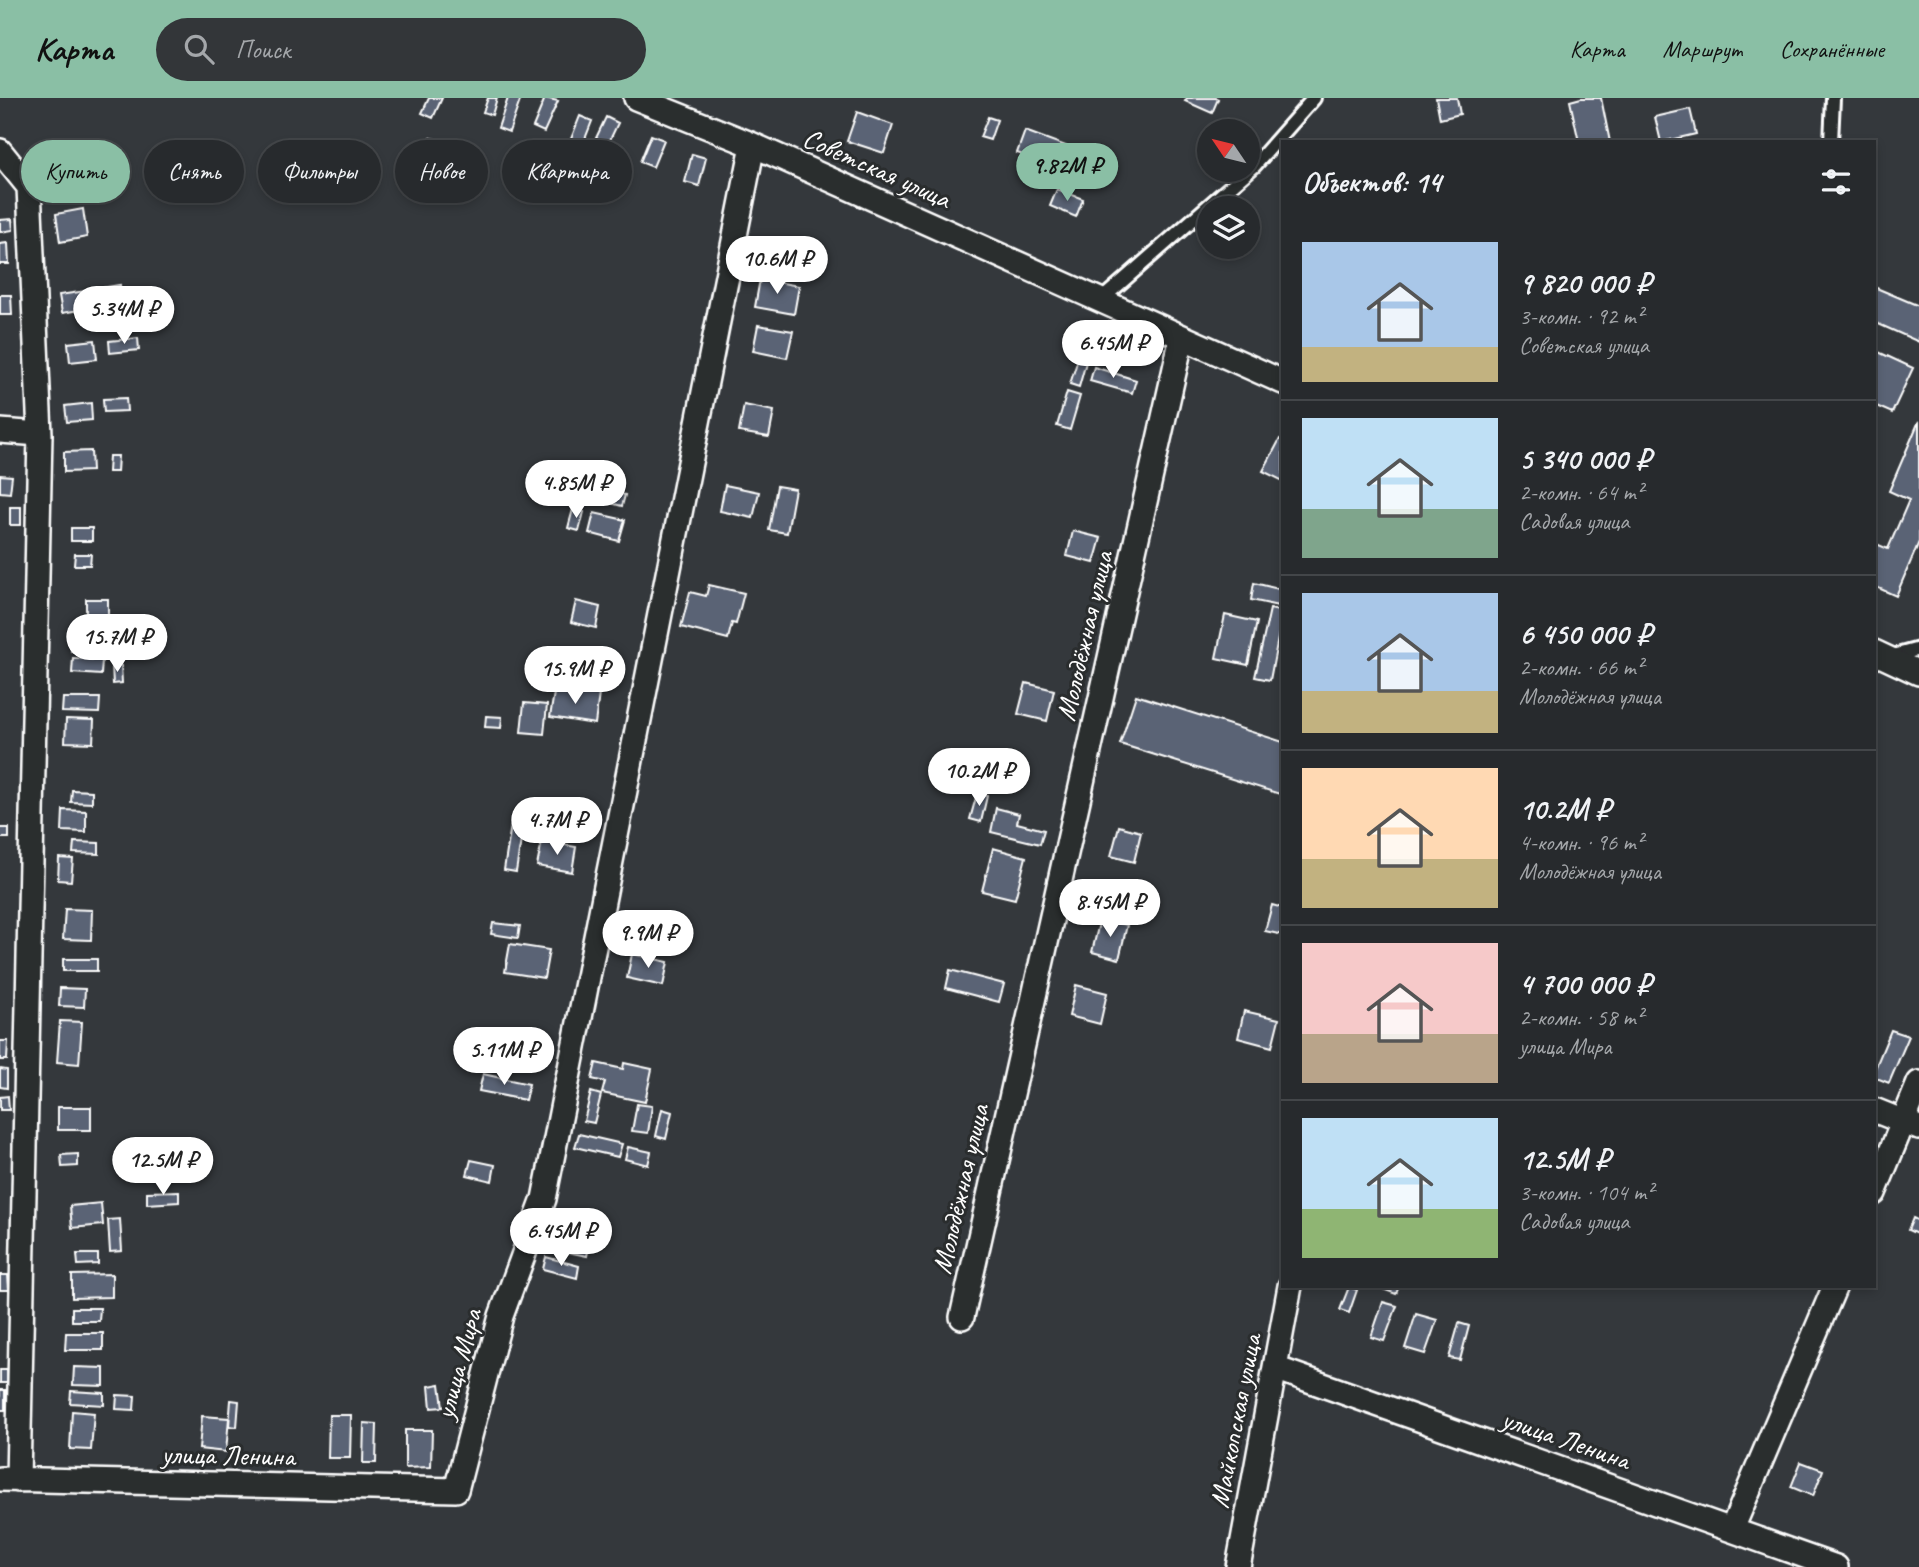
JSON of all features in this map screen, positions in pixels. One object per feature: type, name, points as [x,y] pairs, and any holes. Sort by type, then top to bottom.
[{"type":"street","name":"Советская улица","points":[[636,98],[753,145],[1281,381]]},
{"type":"street","name":"улица Мира","points":[[456,1490],[501,1316],[544,1199],[753,145]]},
{"type":"street","points":[[0,151],[29,187],[40,434],[9,1480]]},
{"type":"street","name":"Молодёжная улица","points":[[962,1317],[1182,337]]},
{"type":"street","points":[[0,431],[40,434]]},
{"type":"street","points":[[1880,655],[1919,673]]},
{"type":"street","points":[[1876,1189],[1912,1126],[1919,1083]]},
{"type":"street","points":[[1876,1111],[1912,1126]]},
{"type":"street","name":"Майкопская улица","points":[[1238,1567],[1290,1288]]},
{"type":"street","points":[[1732,1529],[1834,1288]]},
{"type":"street","name":"улица Ленина","points":[[1275,1368],[1836,1567]]},
{"type":"street","name":"улица Ленина","points":[[9,1480],[456,1490]]},
{"type":"lane","points":[[1101,300],[1254,166],[1314,98]]},
{"type":"lane","points":[[1831,140],[1833,98]]},
{"type":"lane","points":[[1880,655],[1919,649]]},
{"type":"building","points":[[429,98],[442,98],[433,118],[422,113]]},
{"type":"building","points":[[488,98],[497,98],[492,115],[483,112]]},
{"type":"building","points":[[508,98],[521,98],[509,132],[498,128]]},
{"type":"building","points":[[545,98],[558,101],[544,132],[533,127]]},
{"type":"building","points":[[1187,98],[1218,99],[1212,113],[1185,101]]},
{"type":"building","points":[[1436,98],[1457,98],[1460,114],[1440,119]]},
{"type":"building","points":[[1601,98],[1610,140],[1579,140],[1570,101]]},
{"type":"building","points":[[1690,109],[1696,134],[1661,140],[1655,117]]},
{"type":"building","points":[[857,112],[893,125],[884,153],[847,141]]},
{"type":"building","points":[[580,116],[592,121],[585,140],[571,139]]},
{"type":"building","points":[[606,117],[618,123],[610,140],[596,138]]},
{"type":"building","points":[[988,117],[997,120],[990,140],[980,137]]},
{"type":"building","points":[[1025,131],[1066,146],[1059,168],[1017,153]]},
{"type":"building","points":[[651,135],[664,140],[653,167],[640,162]]},
{"type":"building","points":[[692,154],[706,158],[699,186],[685,182]]},
{"type":"building","points":[[1057,189],[1083,199],[1076,217],[1050,206]]},
{"type":"building","points":[[83,209],[87,237],[60,242],[56,214]]},
{"type":"building","points":[[12,219],[13,230],[0,232],[0,220]]},
{"type":"building","points":[[8,243],[9,264],[0,264],[0,244]]},
{"type":"building","points":[[760,279],[799,286],[794,314],[755,307]]},
{"type":"building","points":[[120,285],[121,293],[96,298],[94,289]]},
{"type":"building","points":[[1876,288],[1919,306],[1919,342],[1876,323]]},
{"type":"building","points":[[87,291],[90,308],[62,313],[59,295]]},
{"type":"building","points":[[0,295],[11,295],[12,315],[0,315]]},
{"type":"building","points":[[758,325],[793,331],[787,358],[753,351]]},
{"type":"building","points":[[138,338],[139,350],[110,353],[109,341]]},
{"type":"building","points":[[95,340],[97,359],[70,362],[68,343]]},
{"type":"building","points":[[1876,351],[1913,368],[1892,413],[1876,406]]},
{"type":"building","points":[[1078,359],[1086,362],[1079,387],[1070,384]]},
{"type":"building","points":[[1094,367],[1136,380],[1132,393],[1090,381]]},
{"type":"building","points":[[1067,392],[1080,396],[1070,430],[1057,426]]},
{"type":"building","points":[[126,398],[127,411],[104,412],[103,399]]},
{"type":"building","points":[[91,403],[92,420],[67,422],[65,406]]},
{"type":"building","points":[[744,405],[774,411],[769,437],[739,432]]},
{"type":"building","points":[[1919,421],[1919,542],[1896,596],[1876,587],[1876,544],[1888,549],[1909,500],[1889,491]]},
{"type":"building","points":[[1280,439],[1281,439],[1281,480],[1263,471]]},
{"type":"building","points":[[91,451],[92,471],[64,472],[64,452]]},
{"type":"building","points":[[109,456],[118,456],[117,472],[108,472]]},
{"type":"building","points":[[0,475],[12,476],[10,493],[0,492]]},
{"type":"building","points":[[725,485],[759,492],[753,518],[720,511]]},
{"type":"building","points":[[777,486],[795,489],[787,533],[769,530]]},
{"type":"building","points":[[602,489],[625,495],[622,506],[599,500]]},
{"type":"building","points":[[10,507],[21,507],[21,525],[10,525]]},
{"type":"building","points":[[573,509],[584,512],[579,531],[568,528]]},
{"type":"building","points":[[594,513],[625,520],[619,541],[589,533]]},
{"type":"building","points":[[71,528],[92,528],[92,541],[71,541]]},
{"type":"building","points":[[1073,531],[1101,538],[1094,563],[1067,556]]},
{"type":"building","points":[[75,554],[91,554],[90,565],[74,565]]},
{"type":"building","points":[[1254,583],[1281,590],[1281,607],[1251,600]]},
{"type":"building","points":[[709,585],[744,593],[736,624],[732,623],[728,639],[681,627],[690,592],[706,596]]},
{"type":"building","points":[[86,599],[108,599],[108,639],[86,639]]},
{"type":"building","points":[[576,601],[600,607],[596,628],[571,622]]},
{"type":"building","points":[[1270,609],[1281,612],[1270,680],[1255,677]]},
{"type":"building","points":[[1225,615],[1257,622],[1248,665],[1216,658]]},
{"type":"building","points":[[71,643],[101,643],[101,651],[71,651]]},
{"type":"building","points":[[73,658],[102,660],[101,675],[72,673]]},
{"type":"building","points":[[121,664],[122,683],[113,684],[112,665]]},
{"type":"building","points":[[1026,683],[1054,690],[1047,721],[1018,714]]},
{"type":"building","points":[[555,687],[599,694],[595,724],[550,717]]},
{"type":"building","points":[[1136,695],[1281,741],[1281,794],[1120,744]]},
{"type":"building","points":[[63,698],[100,698],[99,713],[62,712]]},
{"type":"building","points":[[524,703],[547,705],[544,734],[521,732]]},
{"type":"building","points":[[486,716],[502,717],[501,728],[485,727]]},
{"type":"building","points":[[66,719],[94,720],[93,743],[65,742]]},
{"type":"building","points":[[72,790],[92,791],[92,803],[71,802]]},
{"type":"building","points":[[977,794],[987,796],[981,822],[970,819]]},
{"type":"building","points":[[996,808],[1019,814],[1017,823],[1044,830],[1040,844],[991,832]]},
{"type":"building","points":[[63,810],[86,811],[86,832],[62,831]]},
{"type":"building","points":[[555,818],[574,821],[573,830],[553,826]]},
{"type":"building","points":[[511,825],[523,827],[516,872],[504,870]]},
{"type":"building","points":[[1119,826],[1141,832],[1134,862],[1111,856]]},
{"type":"building","points":[[0,828],[9,828],[9,838],[0,838]]},
{"type":"building","points":[[542,841],[576,847],[572,872],[537,866]]},
{"type":"building","points":[[74,842],[99,843],[99,854],[73,853]]},
{"type":"building","points":[[993,848],[1026,857],[1015,899],[982,891]]},
{"type":"building","points":[[59,858],[73,859],[71,881],[58,880]]},
{"type":"building","points":[[1272,905],[1281,907],[1281,935],[1265,931]]},
{"type":"building","points":[[65,909],[92,910],[91,940],[63,939]]},
{"type":"building","points":[[1100,919],[1127,925],[1119,959],[1092,952]]},
{"type":"building","points":[[493,923],[520,926],[518,938],[491,934]]},
{"type":"building","points":[[510,944],[549,950],[544,978],[505,972]]},
{"type":"building","points":[[632,954],[668,962],[663,986],[627,978]]},
{"type":"building","points":[[63,959],[97,959],[97,971],[63,971]]},
{"type":"building","points":[[950,970],[1004,984],[999,1002],[946,988]]},
{"type":"building","points":[[1076,985],[1107,993],[1100,1024],[1069,1016]]},
{"type":"building","points":[[60,988],[85,989],[84,1007],[59,1006]]},
{"type":"building","points":[[1244,1011],[1279,1019],[1272,1047],[1238,1038]]},
{"type":"building","points":[[60,1021],[82,1022],[79,1064],[57,1062]]},
{"type":"building","points":[[1891,1030],[1909,1036],[1889,1083],[1876,1078],[1876,1066]]},
{"type":"building","points":[[0,1041],[8,1041],[7,1060],[0,1060]]},
{"type":"building","points":[[596,1063],[623,1069],[624,1063],[652,1069],[645,1102],[602,1093],[605,1082],[592,1079]]},
{"type":"building","points":[[0,1069],[7,1070],[7,1088],[0,1087]]},
{"type":"building","points":[[483,1074],[529,1084],[525,1100],[479,1091]]},
{"type":"building","points":[[591,1092],[601,1095],[594,1123],[584,1121]]},
{"type":"building","points":[[8,1096],[9,1110],[0,1110],[0,1097]]},
{"type":"building","points":[[637,1104],[652,1106],[648,1133],[632,1131]]},
{"type":"building","points":[[58,1107],[91,1107],[91,1130],[58,1130]]},
{"type":"building","points":[[662,1109],[672,1112],[666,1139],[656,1136]]},
{"type":"building","points":[[579,1134],[622,1144],[618,1157],[575,1147]]},
{"type":"building","points":[[151,1143],[176,1143],[176,1162],[151,1162]]},
{"type":"building","points":[[628,1147],[651,1152],[648,1165],[625,1159]]},
{"type":"building","points":[[78,1154],[78,1166],[62,1167],[61,1155]]},
{"type":"building","points":[[471,1160],[495,1165],[492,1181],[467,1175]]},
{"type":"building","points":[[179,1191],[179,1202],[147,1204],[147,1192]]},
{"type":"building","points":[[101,1203],[103,1225],[72,1228],[70,1206]]},
{"type":"building","points":[[1913,1218],[1919,1221],[1919,1235],[1908,1230]]},
{"type":"building","points":[[120,1219],[122,1251],[110,1252],[108,1220]]},
{"type":"building","points":[[558,1224],[593,1231],[587,1256],[553,1249]]},
{"type":"building","points":[[77,1254],[98,1254],[98,1264],[78,1265]]},
{"type":"building","points":[[546,1257],[579,1266],[577,1278],[543,1269]]},
{"type":"building","points":[[112,1274],[112,1297],[72,1298],[72,1275]]},
{"type":"building","points":[[0,1275],[8,1275],[9,1290],[0,1290]]},
{"type":"building","points":[[1349,1288],[1357,1290],[1349,1313],[1340,1310]]},
{"type":"building","points":[[1380,1288],[1398,1288],[1396,1294]]},
{"type":"building","points":[[1383,1302],[1397,1306],[1384,1341],[1371,1337]]},
{"type":"building","points":[[72,1308],[100,1308],[99,1321],[72,1321]]},
{"type":"building","points":[[1416,1314],[1437,1320],[1425,1354],[1405,1348]]},
{"type":"building","points":[[1459,1323],[1469,1326],[1460,1360],[1449,1358]]},
{"type":"building","points":[[66,1333],[103,1333],[103,1350],[65,1350]]},
{"type":"building","points":[[74,1367],[104,1368],[104,1386],[73,1385]]},
{"type":"building","points":[[0,1370],[7,1370],[7,1383],[0,1383]]},
{"type":"building","points":[[440,1384],[443,1407],[431,1408],[429,1386]]},
{"type":"building","points":[[0,1390],[5,1390],[5,1410],[0,1410]]},
{"type":"building","points":[[71,1391],[104,1393],[104,1405],[70,1403]]},
{"type":"building","points":[[117,1395],[135,1396],[134,1410],[116,1409]]},
{"type":"building","points":[[231,1400],[239,1401],[237,1427],[229,1426]]},
{"type":"building","points":[[72,1411],[94,1413],[91,1450],[70,1449]]},
{"type":"building","points":[[329,1415],[351,1415],[350,1458],[328,1458]]},
{"type":"building","points":[[202,1416],[229,1418],[226,1452],[199,1449]]},
{"type":"building","points":[[364,1423],[377,1424],[376,1463],[363,1463]]},
{"type":"building","points":[[405,1430],[432,1430],[431,1467],[405,1468]]},
{"type":"building","points":[[1801,1462],[1823,1470],[1813,1496],[1791,1487]]}]
